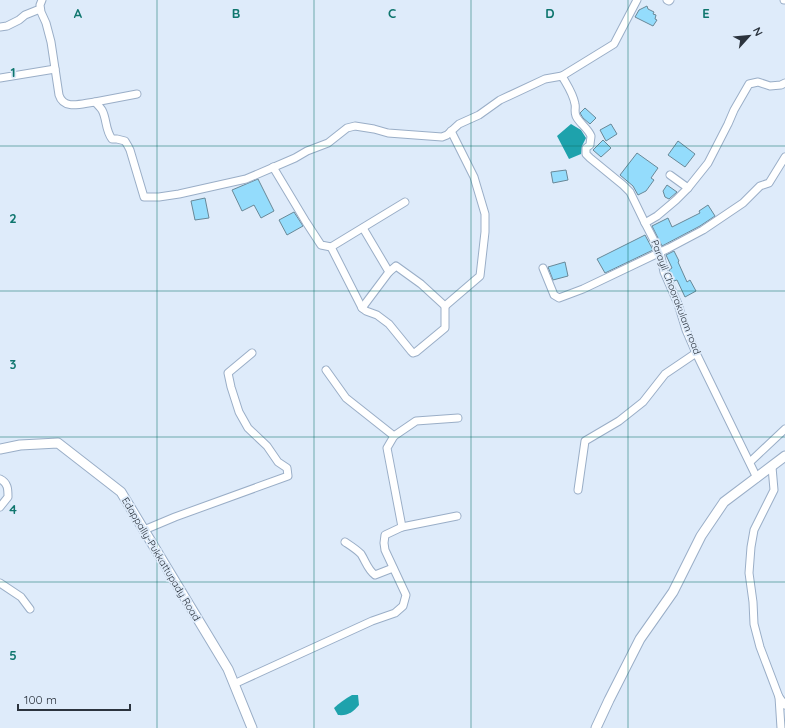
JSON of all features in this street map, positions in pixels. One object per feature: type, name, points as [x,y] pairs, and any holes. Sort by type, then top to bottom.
[{"type":"main road","name":"Edappally-Pukkattupady Road","points":[[0,449],[20,445],[58,443],[122,492],[228,669],[252,728]]},
{"type":"main road","points":[[596,728],[640,639],[673,592],[701,536],[724,502],[785,456]]},
{"type":"street","points":[[42,0],[40,8],[51,42],[60,100],[70,105],[96,102],[137,94]]},
{"type":"street","points":[[96,102],[104,114],[108,134],[112,139],[125,141],[130,150],[144,197],[159,197],[179,194],[246,179],[328,143],[347,128],[355,126],[388,133],[442,137],[447,135],[459,124],[480,115],[500,100],[545,79],[562,76],[614,44],[637,0]]},
{"type":"street","points":[[667,0],[670,0]]},
{"type":"street","points":[[0,27],[7,26],[40,8]]},
{"type":"street","points":[[0,78],[55,69]]},
{"type":"street","points":[[562,76],[573,95],[576,107],[575,114],[591,136],[590,145],[586,148],[586,154],[630,192],[645,223],[658,216],[666,209],[688,188],[708,163],[734,110],[749,84],[758,82],[770,86],[784,85]]},
{"type":"street","points":[[445,306],[480,276],[486,232],[485,214],[474,177],[451,131]]},
{"type":"street","points":[[543,268],[554,295],[559,298],[583,289],[703,230],[743,203],[760,186],[769,182],[785,157]]},
{"type":"street","points":[[273,167],[321,245],[331,247],[405,202]]},
{"type":"street","points":[[670,175],[688,188]]},
{"type":"street","name":"Parayil Choorakulam road","points":[[645,223],[660,252],[664,272],[678,304],[686,330],[696,353],[757,478]]},
{"type":"street","points":[[363,228],[389,272]]},
{"type":"street","points":[[331,247],[362,308],[389,324],[413,353],[445,328],[445,306],[420,284],[396,266],[389,272],[362,308]]},
{"type":"street","points":[[144,530],[175,517],[288,476],[287,468],[278,462],[267,446],[248,428],[239,412],[231,387],[228,373],[252,353]]},
{"type":"street","points":[[578,490],[585,441],[619,422],[643,402],[665,374],[696,353]]},
{"type":"street","points":[[326,370],[346,398],[394,436]]},
{"type":"street","points":[[402,527],[387,448],[394,436],[416,421],[458,418]]},
{"type":"street","points":[[750,462],[785,429]]},
{"type":"street","points":[[772,467],[774,490],[754,530],[749,573],[754,624],[760,647],[779,697],[785,705]]},
{"type":"street","points":[[0,479],[4,481],[8,488],[8,497],[0,507]]},
{"type":"street","points":[[234,684],[372,621],[395,613],[403,606],[406,595],[385,550],[385,535],[402,527],[457,516]]},
{"type":"street","points":[[345,542],[361,555],[375,576],[394,568]]},
{"type":"street","points":[[0,583],[21,597],[30,609]]},
{"type":"street","points":[[779,697],[781,728]]},
{"type":"water","points":[[571,124],[581,130],[586,138],[582,146],[581,154],[569,159],[557,136]]},
{"type":"water","points":[[352,695],[358,695],[359,705],[350,713],[338,715],[334,708]]},
{"type":"building","points":[[647,6],[648,9],[654,12],[653,14],[656,15],[655,19],[657,20],[653,26],[635,17],[639,10]]},
{"type":"building","points":[[585,108],[596,118],[590,124],[580,113]]},
{"type":"building","points":[[611,124],[617,134],[606,141],[600,130]]},
{"type":"building","points":[[603,140],[611,148],[601,157],[593,150]]},
{"type":"building","points":[[678,141],[695,154],[685,167],[668,155]]},
{"type":"building","points":[[637,153],[658,168],[651,178],[654,180],[646,191],[638,195],[633,186],[620,175]]},
{"type":"building","points":[[566,170],[568,180],[553,183],[551,172]]},
{"type":"building","points":[[258,179],[274,211],[261,218],[254,205],[242,211],[232,190]]},
{"type":"building","points":[[667,185],[677,192],[669,199],[665,197],[663,191]]},
{"type":"building","points":[[205,198],[209,218],[195,220],[191,201]]},
{"type":"building","points":[[708,205],[715,216],[700,226],[662,246],[652,226],[668,218],[672,227],[700,213],[699,211]]},
{"type":"building","points":[[294,212],[303,226],[287,235],[279,220]]},
{"type":"building","points":[[645,235],[653,250],[605,273],[597,259]]},
{"type":"building","points":[[674,251],[687,282],[690,280],[696,291],[685,297],[677,280],[674,281],[669,270],[672,268],[666,255]]},
{"type":"building","points":[[565,262],[568,276],[553,280],[548,267]]}]
